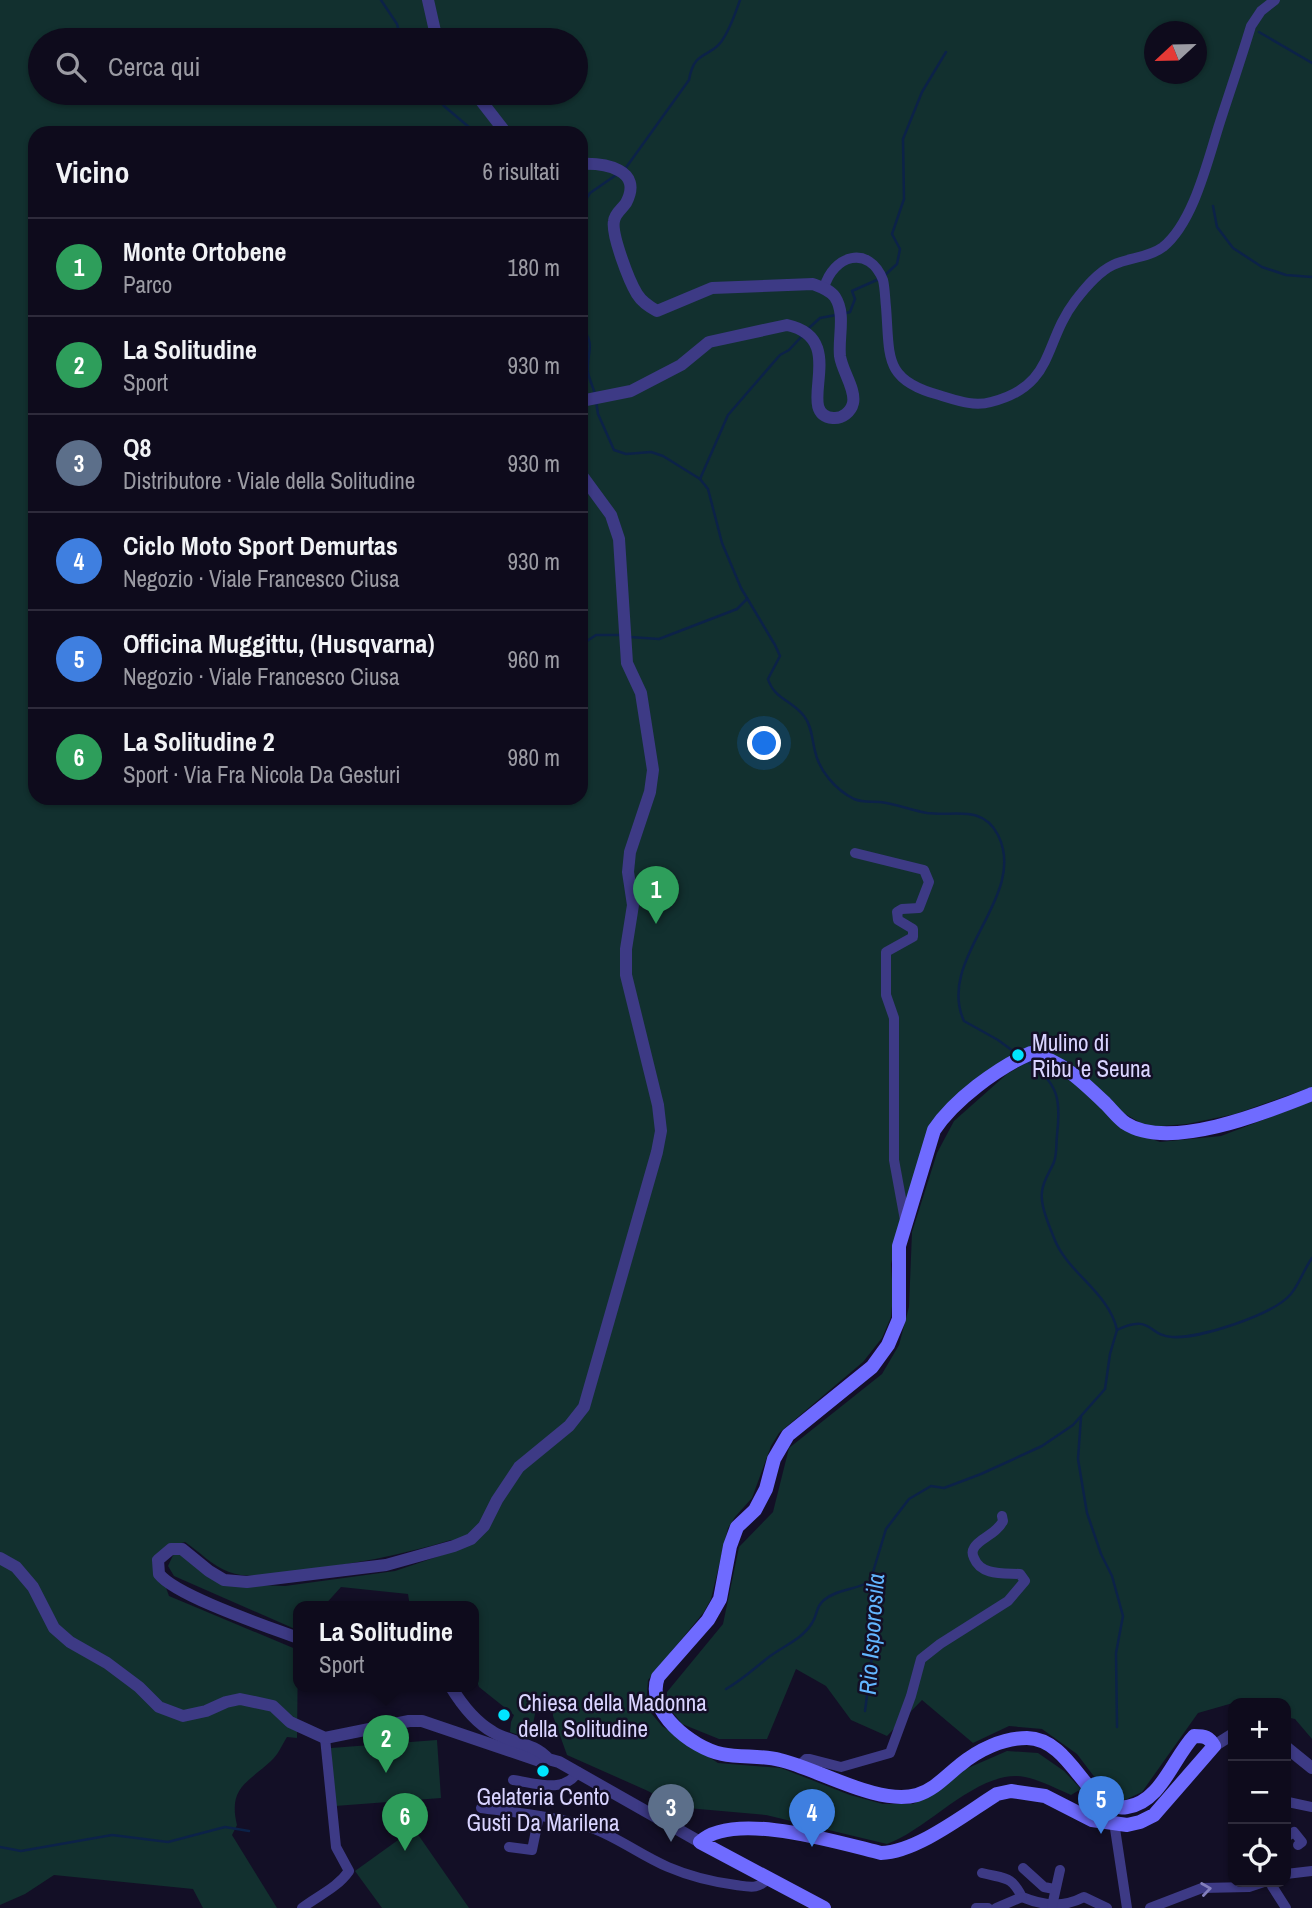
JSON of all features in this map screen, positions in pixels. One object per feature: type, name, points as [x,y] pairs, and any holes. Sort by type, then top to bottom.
[{"type":"main road","points":[[824,1908],[700,1842],[714,1832],[725,1830],[776,1830],[881,1853],[893,1853],[911,1847],[997,1794],[1011,1791],[1045,1796],[1092,1820],[1127,1825],[1154,1815],[1214,1746],[1210,1739],[1194,1736],[1148,1798],[1125,1808],[1107,1805],[1097,1797],[1065,1756],[1046,1742],[1030,1738],[1014,1739],[973,1754],[933,1788],[916,1796],[877,1795],[779,1759],[719,1754],[689,1738],[665,1718],[657,1702],[655,1686],[668,1665],[708,1620],[720,1599],[730,1546],[737,1527],[755,1510],[766,1489],[774,1459],[788,1435],[872,1367],[888,1345],[899,1318],[899,1246],[934,1130],[943,1117],[999,1070],[1031,1054],[1063,1066],[1125,1123],[1146,1132],[1175,1135],[1197,1130],[1268,1112],[1312,1094]]},
{"type":"street","points":[[428,0],[434,28]]},
{"type":"street","points":[[824,288],[833,268],[856,257],[865,260],[881,277],[891,358],[896,371],[905,382],[916,389],[973,404],[989,403],[1012,395],[1035,380],[1073,303],[1100,273],[1114,265],[1149,255],[1162,247],[1184,221],[1251,26],[1261,11],[1275,0]]},
{"type":"street","points":[[484,105],[501,126]]},
{"type":"street","points":[[588,164],[602,163],[617,167],[628,178],[630,191],[625,204],[614,217],[613,230],[636,293],[645,304],[657,311],[712,288],[813,284],[824,288],[834,295],[840,312],[840,354],[853,398],[850,410],[840,417],[827,416],[818,408],[816,402],[821,354],[817,344],[804,331],[780,325],[709,342],[681,365],[631,391],[588,400]]},
{"type":"street","points":[[293,1635],[174,1587],[159,1574],[158,1560],[171,1549],[181,1549],[219,1577],[233,1582],[247,1582],[386,1566],[471,1539],[484,1526],[496,1500],[519,1467],[569,1426],[584,1407],[657,1152],[661,1132],[658,1105],[626,975],[626,949],[633,905],[628,872],[630,852],[650,792],[653,769],[641,693],[627,663],[619,539],[611,515],[588,484]]},
{"type":"street","points":[[855,853],[911,865],[924,870],[929,881],[919,908],[897,912],[898,920],[913,929],[913,937],[886,952],[886,995],[894,1018],[894,1160],[905,1220]]},
{"type":"street","points":[[799,1766],[806,1759],[810,1759],[841,1767],[890,1753],[921,1659],[1008,1601],[1025,1581],[1020,1574],[987,1572],[976,1563],[973,1556],[972,1550],[976,1545],[999,1529],[1002,1516]]},
{"type":"street","points":[[0,1558],[16,1567],[33,1587],[54,1628],[70,1642],[107,1663],[139,1687],[159,1707],[183,1716],[240,1699],[274,1706],[290,1722],[325,1738],[409,1721],[422,1721],[540,1761],[548,1759],[559,1762],[700,1842]]},
{"type":"street","points":[[454,1692],[479,1723],[494,1733],[541,1751],[548,1759]]},
{"type":"street","points":[[1214,1746],[1228,1737]]},
{"type":"street","points":[[302,1908],[317,1896],[340,1884],[349,1871],[336,1847],[325,1738]]},
{"type":"street","points":[[1291,1751],[1312,1768]]},
{"type":"street","points":[[513,1780],[555,1786],[572,1781],[578,1772]]},
{"type":"street","points":[[1291,1803],[1312,1807]]},
{"type":"street","points":[[481,1808],[539,1816],[593,1829],[667,1867],[726,1884],[757,1888],[769,1877]]},
{"type":"street","points":[[509,1847],[532,1850],[539,1816]]},
{"type":"street","points":[[1114,1822],[1127,1908]]},
{"type":"street","points":[[1291,1834],[1294,1832],[1301,1842],[1298,1845]]},
{"type":"street","points":[[1023,1868],[1044,1887],[1054,1889]]},
{"type":"street","points":[[1054,1907],[1054,1889],[1060,1870]]},
{"type":"street","points":[[1291,1873],[1312,1871]]},
{"type":"street","points":[[982,1873],[1012,1881],[1019,1887],[1022,1897]]},
{"type":"street","points":[[1150,1908],[1169,1904],[1202,1888],[1249,1887]]},
{"type":"street","points":[[1273,1887],[1286,1908]]},
{"type":"street","points":[[996,1908],[1013,1905],[1022,1897]]},
{"type":"street","points":[[1022,1897],[1054,1907],[1079,1905],[1084,1897],[1107,1908]]},
{"type":"street","points":[[976,1908],[988,1908]]},
{"type":"green space","points":[[0,0],[1312,0],[1312,1087],[1235,1114],[1187,1124],[1148,1127],[1118,1110],[1039,1051],[957,1098],[904,1209],[891,1264],[891,1317],[882,1338],[863,1362],[779,1433],[771,1446],[752,1498],[728,1528],[711,1599],[704,1612],[648,1680],[646,1707],[662,1726],[718,1763],[781,1768],[850,1795],[883,1804],[913,1804],[968,1768],[1007,1751],[1038,1753],[1064,1771],[1081,1789],[1071,1795],[1025,1777],[1008,1777],[990,1782],[972,1790],[920,1826],[887,1844],[766,1815],[676,1807],[648,1791],[567,1755],[553,1716],[553,1701],[541,1697],[530,1739],[510,1732],[514,1715],[479,1687],[479,1601],[409,1601],[408,1594],[341,1587],[328,1601],[293,1601],[293,1628],[174,1576],[168,1566],[175,1551],[222,1584],[285,1586],[395,1571],[460,1549],[451,1540],[357,1562],[254,1576],[223,1569],[185,1542],[164,1548],[164,1582],[169,1596],[293,1648],[293,1692],[298,1692],[297,1738],[287,1737],[273,1759],[247,1781],[237,1794],[237,1825],[232,1835],[277,1908],[203,1908],[193,1889],[54,1875],[25,1894],[0,1905]]},
{"type":"green space","points":[[1033,1059],[1085,1090],[1123,1129],[1160,1142],[1221,1136],[1312,1101],[1312,1739],[1295,1719],[1291,1718],[1291,1698],[1228,1698],[1228,1704],[1198,1713],[1142,1792],[1125,1800],[1108,1795],[1077,1754],[1042,1729],[1009,1726],[973,1743],[922,1700],[887,1736],[851,1720],[826,1686],[796,1669],[767,1739],[719,1739],[682,1724],[667,1705],[667,1692],[723,1624],[739,1547],[773,1512],[789,1448],[882,1374],[899,1345],[909,1307],[912,1232],[937,1153],[954,1121],[1007,1074]]},
{"type":"green space","points":[[437,1740],[441,1798],[335,1806],[331,1748]]},
{"type":"green space","points":[[412,1830],[419,1836],[469,1908],[382,1908],[355,1871]]},
{"type":"waterway","points":[[381,0],[398,28]]},
{"type":"waterway","points":[[625,169],[689,80],[694,64],[724,37],[740,0]]},
{"type":"waterway","points":[[1259,32],[1312,63]]},
{"type":"waterway","points":[[885,275],[897,264],[900,249],[892,234],[904,199],[903,139],[922,92],[946,52]]},
{"type":"waterway","points":[[443,105],[468,126]]},
{"type":"waterway","points":[[588,196],[616,175]]},
{"type":"waterway","points":[[1213,206],[1217,227],[1233,248],[1262,267],[1286,275],[1312,277]]},
{"type":"waterway","points":[[846,313],[850,312],[855,299],[852,291],[879,279]]},
{"type":"waterway","points":[[809,328],[820,318],[836,315]]},
{"type":"waterway","points":[[700,479],[728,415],[780,355],[802,336]]},
{"type":"waterway","points":[[588,337],[588,366]]},
{"type":"waterway","points":[[588,366],[588,372]]},
{"type":"waterway","points":[[588,372],[595,394]]},
{"type":"waterway","points":[[596,401],[598,414],[614,450],[626,454],[651,452],[663,456],[700,479],[708,489],[722,543],[741,588],[780,656],[768,679],[771,686],[807,720],[817,758],[824,773],[835,785],[847,795],[861,801],[886,803],[927,813],[976,815],[991,825],[998,835],[1004,858],[1002,881],[961,974],[958,997],[964,1021],[1017,1054]]},
{"type":"waterway","points":[[630,637],[659,639],[737,609],[747,599]]},
{"type":"waterway","points":[[588,640],[596,635],[620,635]]},
{"type":"waterway","points":[[1028,1062],[1046,1077],[1058,1102],[1056,1156],[1042,1192],[1045,1215],[1060,1250],[1106,1305],[1117,1330]]},
{"type":"waterway","name":"Rio Isporosila","points":[[865,1711],[873,1649],[870,1582],[886,1529],[909,1499],[931,1486],[944,1488],[981,1474],[1042,1446],[1073,1425],[1105,1389],[1117,1330],[1128,1325],[1143,1324],[1164,1336],[1184,1337],[1252,1318],[1281,1303],[1290,1295],[1312,1258]]},
{"type":"waterway","points":[[1081,1417],[1078,1459],[1087,1513],[1101,1554],[1112,1576],[1123,1616],[1116,1653],[1117,1727]]},
{"type":"waterway","points":[[726,1689],[802,1635],[824,1600],[869,1582]]},
{"type":"waterway","points":[[0,1847],[21,1851],[112,1835],[168,1842],[225,1827],[249,1831]]},
{"type":"place","name":"Monte Ortobene","points":[[656,924]]},
{"type":"place","name":"Mulino di Ribu 'e Seuna","points":[[1018,1055]]},
{"type":"place","name":"Chiesa della Madonna della Solitudine","points":[[504,1715]]},
{"type":"place","name":"Gelateria Cento Gusti Da Marilena","points":[[543,1771]]},
{"type":"place","name":"La Solitudine","points":[[386,1773]]},
{"type":"place","name":"Officina Muggittu, (Husqvarna)","points":[[1101,1834]]},
{"type":"place","name":"Q8","points":[[671,1842]]},
{"type":"place","name":"Ciclo Moto Sport Demurtas","points":[[812,1847]]},
{"type":"place","name":"La Solitudine 2","points":[[405,1851]]}]
